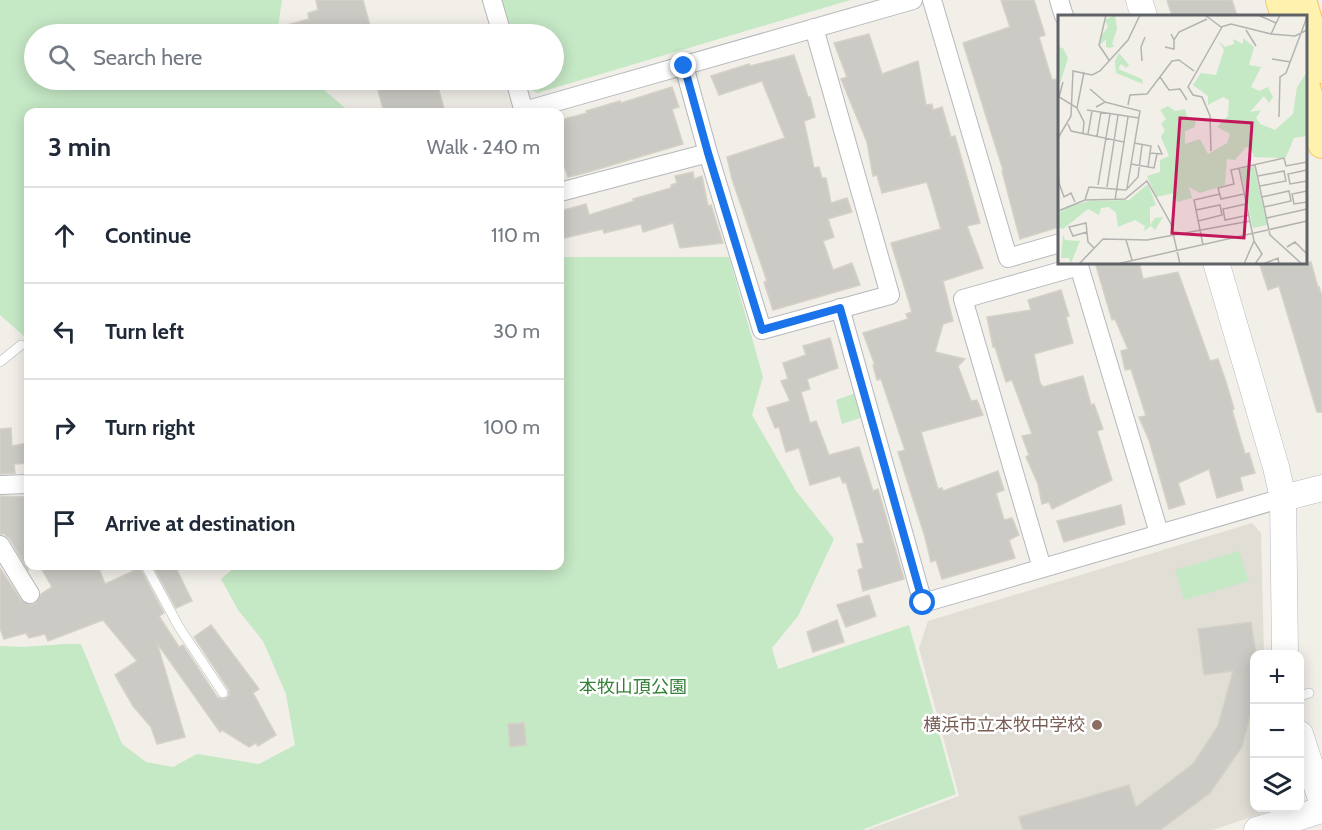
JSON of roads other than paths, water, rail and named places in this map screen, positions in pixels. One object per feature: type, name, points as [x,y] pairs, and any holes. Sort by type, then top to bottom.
[{"type":"main road","points":[[1280,0],[1285,15]]},
{"type":"main road","points":[[1302,0],[1306,15]]},
{"type":"main road","points":[[1307,17],[1322,69]]},
{"type":"main road","points":[[1307,94],[1322,144]]},
{"type":"street","points":[[492,0],[499,24]]},
{"type":"street","points":[[538,108],[913,0]]},
{"type":"street","points":[[932,0],[1008,258],[1058,243]]},
{"type":"street","points":[[1059,0],[1064,15]]},
{"type":"street","points":[[1139,0],[1144,15]]},
{"type":"street","points":[[684,66],[762,330],[890,295],[814,28]]},
{"type":"street","points":[[518,90],[523,108]]},
{"type":"street","points":[[564,191],[708,153]]},
{"type":"street","points":[[1217,264],[1283,498],[1285,650]]},
{"type":"street","points":[[1042,568],[963,299],[1079,266],[1159,533]]},
{"type":"street","points":[[840,308],[923,603],[1159,533],[1322,488]]},
{"type":"street","points":[[0,485],[24,484]]},
{"type":"street","points":[[0,545],[30,594]]},
{"type":"street","points":[[1304,749],[1322,802]]},
{"type":"street","points":[[1257,830],[1322,810]]},
{"type":"lane","points":[[0,362],[21,345]]},
{"type":"lane","points":[[148,570],[180,627],[223,693]]},
{"type":"place","name":"横浜市立本牧中学校","points":[[1097,725]]},
{"type":"park label","name":"本牧山頂公園","points":[[633,687]]}]
